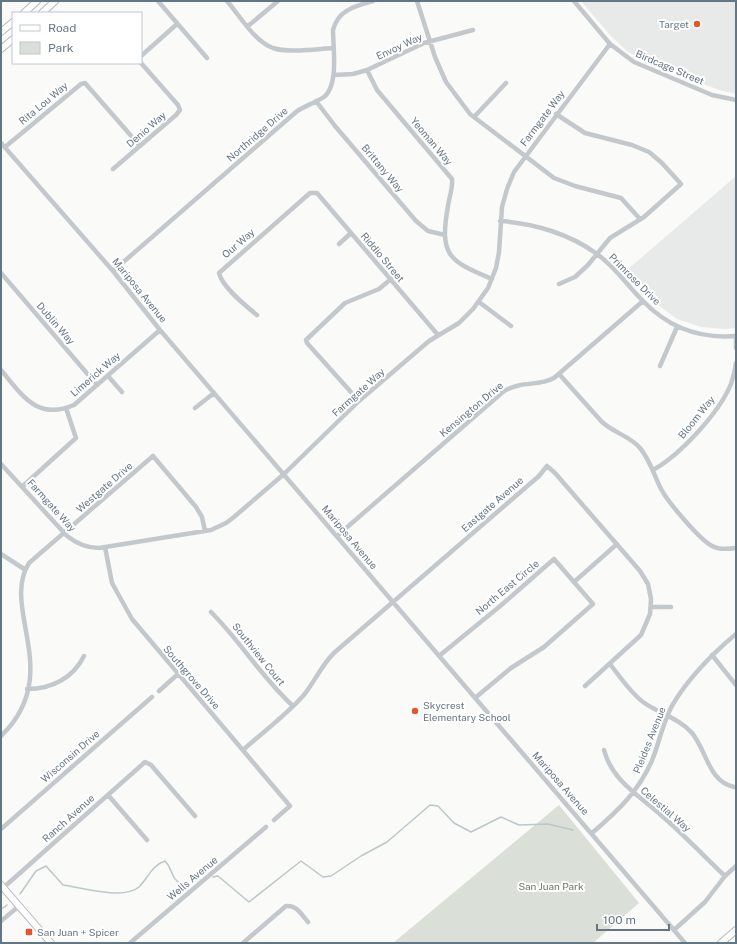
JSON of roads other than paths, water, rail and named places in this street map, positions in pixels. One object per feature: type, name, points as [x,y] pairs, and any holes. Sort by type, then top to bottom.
[{"type":"main road","points":[[25,12],[37,1]]},
{"type":"main road","points":[[43,12],[55,1]]},
{"type":"main road","points":[[1,32],[12,25]]},
{"type":"main road","points":[[1,49],[12,40]]},
{"type":"main road","points":[[2,886],[51,943]]},
{"type":"main road","points":[[721,943],[736,930]]},
{"type":"street","points":[[158,1],[207,58]]},
{"type":"street","points":[[227,1],[261,40],[275,48],[283,50],[333,48]]},
{"type":"street","points":[[248,26],[278,1]]},
{"type":"street","name":"Northridge Drive","points":[[113,271],[296,112],[324,97],[332,86],[334,75],[333,48],[335,23],[343,12],[353,4],[373,1]]},
{"type":"street","points":[[417,1],[435,57],[446,82],[462,105],[474,117],[554,178],[566,183],[621,198],[640,219]]},
{"type":"street","name":"Birdcage Street","points":[[574,1],[610,44],[625,56],[644,67],[712,94],[736,100]]},
{"type":"street","points":[[142,55],[177,24]]},
{"type":"street","name":"Envoy Way","points":[[334,75],[353,74],[367,70],[405,51],[431,41],[473,30]]},
{"type":"street","name":"Farmgate Way","points":[[1,464],[23,486],[64,533],[82,546],[94,548],[105,547],[205,531],[226,524],[284,474],[359,401],[438,336],[459,323],[479,302],[492,279],[499,252],[500,221],[507,188],[514,172],[524,156],[610,44]]},
{"type":"street","name":"Denio Way","points":[[113,169],[180,110],[178,104],[142,64]]},
{"type":"street","name":"Yeoman Way","points":[[367,70],[372,83],[377,90],[452,179],[445,235],[448,250],[453,259],[459,264],[492,279]]},
{"type":"street","name":"Rita Lou Way","points":[[5,147],[80,84],[85,82],[140,146]]},
{"type":"street","points":[[474,117],[506,83]]},
{"type":"street","name":"Brittany Way","points":[[316,100],[335,126],[416,221],[428,231],[445,235]]},
{"type":"street","points":[[556,114],[585,133],[632,145],[649,152],[662,163],[681,184],[640,219],[613,235],[596,253],[588,265],[575,277],[559,284]]},
{"type":"street","name":"Mariposa Avenue","points":[[1,143],[113,271],[160,330],[685,943]]},
{"type":"street","name":"Riddio Street","points":[[314,192],[317,193],[352,233],[438,336]]},
{"type":"street","name":"Our Way","points":[[257,315],[234,294],[220,277],[219,273],[310,193],[314,192]]},
{"type":"street","name":"Primrose Drive","points":[[500,221],[524,224],[576,241],[596,253],[617,271],[643,301],[659,316],[685,331],[714,337],[736,336]]},
{"type":"street","points":[[339,244],[352,233]]},
{"type":"street","name":"Dublin Way","points":[[1,273],[98,385]]},
{"type":"street","points":[[359,401],[307,343],[306,340],[345,304],[380,289],[391,280]]},
{"type":"street","name":"Kensington Drive","points":[[337,536],[504,391],[520,384],[548,381],[559,374],[643,301]]},
{"type":"street","points":[[479,302],[511,326]]},
{"type":"street","points":[[660,366],[677,326]]},
{"type":"street","name":"Limerick Way","points":[[1,370],[23,396],[36,406],[47,410],[57,411],[74,405],[160,330]]},
{"type":"street","points":[[736,336],[736,348]]},
{"type":"street","name":"Bloom Way","points":[[653,470],[674,456],[704,424],[731,384],[736,363]]},
{"type":"street","points":[[559,374],[608,428],[629,438],[640,447],[653,470],[662,491],[702,538],[712,546],[720,549],[736,548]]},
{"type":"street","points":[[108,376],[122,392]]},
{"type":"street","points":[[195,408],[214,392]]},
{"type":"street","points":[[23,486],[76,438],[66,408]]},
{"type":"street","name":"Westgate Drive","points":[[16,590],[24,569],[153,456],[196,507],[202,516],[205,531]]},
{"type":"street","name":"Eastgate Avenue","points":[[243,750],[293,706],[306,692],[327,660],[539,476],[547,466],[556,473],[617,544],[644,577],[650,591],[651,606],[648,622],[641,635],[585,686]]},
{"type":"street","points":[[574,582],[617,544]]},
{"type":"street","name":"Southgrove Drive","points":[[105,547],[110,576],[124,608],[290,806],[274,820]]},
{"type":"street","points":[[1,554],[24,569]]},
{"type":"street","name":"North East Circle","points":[[439,656],[554,559],[593,604],[548,644],[511,668],[475,698]]},
{"type":"street","points":[[1,736],[17,717],[24,702],[27,689],[28,666],[15,598]]},
{"type":"street","points":[[651,606],[671,607]]},
{"type":"street","name":"Southview Court","points":[[211,612],[241,644],[272,686],[293,706]]},
{"type":"street","name":"Pleides Avenue","points":[[592,833],[616,812],[634,793],[650,765],[667,716],[693,675],[712,655],[736,634]]},
{"type":"street","points":[[712,655],[736,685]]},
{"type":"street","points":[[27,689],[43,688],[58,683],[71,674],[84,656]]},
{"type":"street","points":[[610,664],[639,698],[680,723],[695,737],[716,778],[734,787]]},
{"type":"street","points":[[159,691],[178,674]]},
{"type":"street","name":"Wisconsin Drive","points":[[1,829],[152,697]]},
{"type":"street","name":"Celestial Way","points":[[604,750],[611,769],[634,793],[663,816],[725,876]]},
{"type":"street","name":"Ranch Avenue","points":[[2,886],[145,762],[151,765],[195,816]]},
{"type":"street","points":[[108,794],[147,840]]},
{"type":"street","name":"Wells Avenue","points":[[130,943],[266,827]]},
{"type":"street","points":[[674,930],[705,902],[725,876],[736,866]]},
{"type":"street","points":[[1,921],[19,906]]},
{"type":"street","points":[[243,943],[286,906],[293,906],[308,922]]},
{"type":"waterway","points":[[213,877],[218,876],[249,902],[301,861],[323,877],[331,876],[361,856],[387,842],[430,805],[438,806],[454,823],[471,832],[501,817],[519,825],[548,824],[573,830]]},
{"type":"waterway","points":[[20,894],[36,871],[46,866],[63,885],[113,893],[132,891],[139,887],[150,872],[157,865],[165,861],[176,880],[183,885],[200,879]]},
{"type":"waterway","points":[[1,907],[3,908],[7,905]]},
{"type":"place","name":"Target","points":[[697,24]]},
{"type":"place","name":"Skycrest Elementary School","points":[[415,711]]},
{"type":"place","name":"San Juan + Spicer","points":[[29,932]]},
{"type":"park label","name":"San Juan Park","points":[[551,886]]}]
